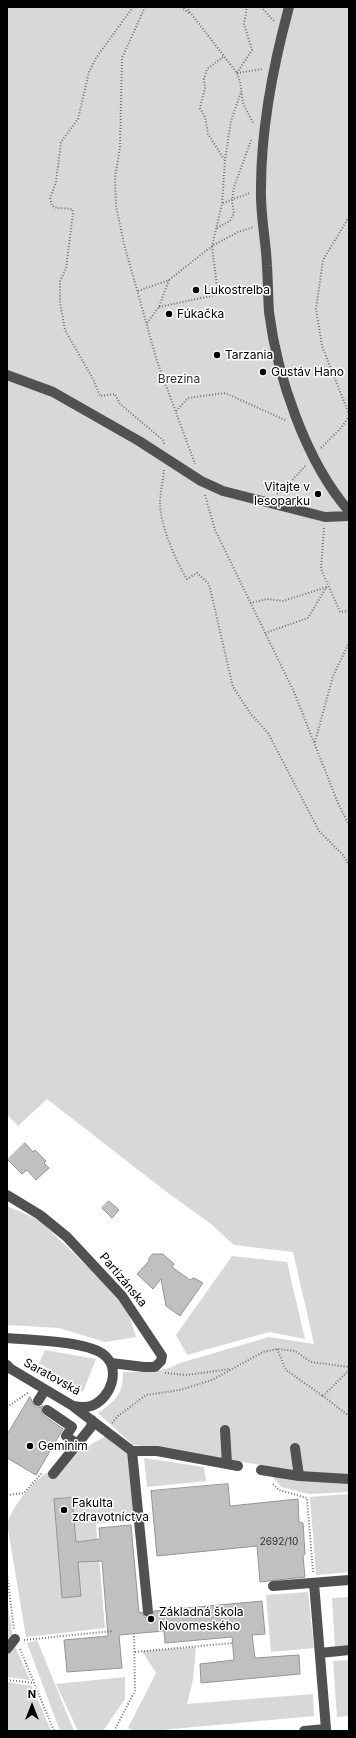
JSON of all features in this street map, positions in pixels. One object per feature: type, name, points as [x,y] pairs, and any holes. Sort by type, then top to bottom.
[{"type":"street","points":[[289,7],[273,68],[263,142],[260,188],[269,311],[279,369],[299,426],[323,472],[349,511]]},
{"type":"street","points":[[7,375],[53,392],[166,457],[201,481],[223,491],[325,517],[349,516]]},
{"type":"street","name":"Partizánska","points":[[7,1195],[40,1215],[68,1237],[122,1296],[160,1351],[161,1361],[155,1367]]},
{"type":"street","name":"Saratovská","points":[[7,1338],[76,1345],[96,1350],[104,1355],[111,1363],[113,1373],[111,1386],[106,1395],[93,1405],[84,1407],[73,1406],[41,1395],[7,1365]]},
{"type":"street","points":[[111,1363],[155,1367]]},
{"type":"street","points":[[73,1406],[132,1451],[157,1451],[238,1466]]},
{"type":"street","points":[[46,1410],[72,1427],[66,1436],[77,1444]]},
{"type":"street","points":[[48,1473],[77,1444],[91,1427],[92,1420]]},
{"type":"street","points":[[225,1430],[227,1464]]},
{"type":"street","points":[[295,1448],[299,1476]]},
{"type":"street","points":[[132,1451],[148,1612]]},
{"type":"street","points":[[261,1470],[299,1476],[349,1480]]},
{"type":"street","points":[[304,1731],[326,1729],[314,1579]]},
{"type":"street","points":[[273,1586],[314,1579],[349,1580]]},
{"type":"street","points":[[7,1649],[16,1640]]},
{"type":"street","points":[[320,1653],[349,1650]]},
{"type":"path","points":[[133,7],[96,58],[89,72],[78,119],[61,142],[56,182],[50,198],[52,206],[57,208],[72,209],[74,213],[66,269],[60,281],[60,302],[65,330],[93,379],[100,396],[115,394],[120,404],[163,440],[166,457],[160,505],[165,526],[182,571],[187,579],[197,573],[208,584],[233,687],[250,713],[268,733],[319,832],[343,855],[349,865]]},
{"type":"path","points":[[145,7],[122,58],[120,147],[115,178],[116,206],[124,244],[157,361],[201,481],[215,530],[294,692],[338,803],[349,824]]},
{"type":"path","points":[[181,7],[190,14]]},
{"type":"path","points":[[186,7],[236,73],[243,103],[263,142]]},
{"type":"path","points":[[236,73],[252,50],[244,24],[247,7]]},
{"type":"path","points":[[261,7],[282,32]]},
{"type":"path","points":[[223,56],[207,69],[204,79],[205,88],[200,108],[205,117],[208,134],[225,160]]},
{"type":"path","points":[[236,73],[273,68]]},
{"type":"path","points":[[218,295],[212,246],[222,204],[225,160],[231,121],[241,92]]},
{"type":"path","points":[[217,228],[230,221],[234,213],[232,201],[234,187],[253,135]]},
{"type":"path","points":[[222,204],[260,188]]},
{"type":"path","points":[[349,217],[324,260],[316,309],[322,346],[349,414]]},
{"type":"path","points":[[138,291],[170,280],[212,246],[238,232],[262,224]]},
{"type":"path","points":[[146,323],[159,307],[170,280]]},
{"type":"path","points":[[159,307],[268,284]]},
{"type":"path","points":[[175,411],[188,398],[225,393],[299,426]]},
{"type":"path","points":[[325,517],[321,569],[340,612],[349,611]]},
{"type":"path","points":[[250,603],[267,599],[283,601],[328,586]]},
{"type":"path","points":[[265,633],[308,618],[328,586]]},
{"type":"path","points":[[315,743],[333,676],[349,644]]},
{"type":"path","points":[[277,1349],[286,1370],[349,1416]]},
{"type":"path","points":[[105,1430],[118,1416],[146,1395],[180,1390],[212,1380],[263,1352],[277,1349],[294,1351],[311,1362],[349,1367]]},
{"type":"path","points":[[155,1367],[158,1372],[187,1375],[234,1369]]},
{"type":"path","points":[[323,1396],[349,1370]]},
{"type":"path","points":[[7,1407],[32,1389],[41,1395]]},
{"type":"path","points":[[7,1495],[24,1493],[48,1473]]},
{"type":"path","points":[[271,1481],[279,1490],[307,1498],[314,1579]]},
{"type":"path","points":[[7,1574],[16,1640],[54,1731]]},
{"type":"path","points":[[16,1640],[113,1631]]},
{"type":"path","points":[[114,1731],[135,1691],[134,1634]]},
{"type":"path","points":[[135,1652],[232,1643]]},
{"type":"path","points":[[7,1680],[34,1683]]},
{"type":"green space","name":"Brezina","points":[[7,7],[349,7],[349,1475],[293,1471],[171,1449],[133,1445],[98,1413],[110,1404],[120,1392],[123,1372],[167,1369],[180,1363],[269,1337],[314,1344],[293,1252],[234,1245],[211,1224],[164,1190],[47,1099],[18,1126],[7,1114]]},
{"type":"green space","points":[[7,1206],[39,1220],[86,1265],[127,1308],[136,1337],[105,1342],[59,1328],[7,1325]]},
{"type":"green space","points":[[232,1256],[287,1262],[305,1339],[269,1332],[187,1355],[176,1335]]},
{"type":"green space","points":[[45,1350],[96,1359],[83,1392],[39,1363]]},
{"type":"green space","points":[[107,1435],[130,1456],[135,1519],[96,1524],[105,1628],[26,1637],[7,1523],[15,1507],[25,1493],[36,1482],[62,1462]]},
{"type":"green space","points":[[144,1458],[204,1467],[206,1481],[147,1487]]},
{"type":"green space","points":[[271,1475],[349,1482],[349,1492],[309,1494],[281,1487]]},
{"type":"green space","points":[[349,1494],[349,1572],[316,1575],[310,1497]]},
{"type":"green space","points":[[308,1592],[314,1648],[271,1652],[266,1595]]},
{"type":"green space","points":[[349,1597],[349,1645],[335,1646],[332,1598]]},
{"type":"green space","points":[[7,1598],[13,1639],[7,1645]]},
{"type":"green space","points":[[37,1640],[74,1731],[60,1731],[27,1643]]},
{"type":"green space","points":[[15,1646],[30,1680],[7,1677],[7,1655]]},
{"type":"green space","points":[[196,1647],[193,1680],[187,1704],[313,1694],[314,1716],[151,1731],[135,1731],[128,1728],[156,1673],[142,1651]]},
{"type":"green space","points":[[349,1660],[349,1716],[337,1717],[333,1661]]},
{"type":"green space","points":[[125,1677],[125,1699],[103,1731],[78,1731],[56,1684]]},
{"type":"green space","points":[[7,1682],[32,1686],[51,1731],[7,1731]]},
{"type":"building","points":[[25,1143],[33,1152],[35,1150],[46,1161],[44,1163],[49,1168],[36,1180],[27,1170],[22,1174],[8,1160]]},
{"type":"building","points":[[109,1201],[119,1210],[112,1218],[102,1208]]},
{"type":"building","points":[[153,1254],[163,1254],[174,1264],[172,1267],[190,1280],[194,1278],[203,1283],[180,1316],[166,1306],[161,1279],[153,1289],[137,1274],[149,1261],[149,1258]]},
{"type":"building","name":"Geminim","points":[[30,1397],[35,1407],[41,1407],[43,1405],[41,1410],[43,1415],[63,1429],[36,1475],[7,1458],[7,1435]]},
{"type":"building","points":[[228,1484],[230,1506],[298,1499],[299,1522],[303,1523],[305,1554],[303,1556],[305,1577],[260,1582],[257,1546],[157,1556],[151,1491]]},
{"type":"building","points":[[72,1498],[76,1542],[100,1539],[99,1528],[131,1525],[139,1613],[142,1612],[145,1618],[151,1617],[154,1611],[262,1601],[265,1634],[252,1635],[255,1658],[299,1655],[300,1674],[201,1683],[200,1664],[234,1660],[232,1637],[165,1643],[164,1631],[119,1635],[122,1668],[67,1672],[64,1640],[108,1636],[102,1561],[78,1562],[81,1596],[62,1598],[54,1499]]},
{"type":"place","name":"Lukostrelba","points":[[196,290]]},
{"type":"place","name":"Fúkačka","points":[[169,314]]},
{"type":"place","name":"Tarzania","points":[[217,355]]},
{"type":"place","name":"Gustáv Hano","points":[[263,372]]},
{"type":"place","name":"Vitajte v lesoparku","points":[[318,494]]},
{"type":"place","name":"Geminim","points":[[30,1446]]},
{"type":"place","name":"Fakulta zdravotníctva","points":[[64,1510]]},
{"type":"place","name":"Základná škola Novomeského","points":[[151,1619]]}]
